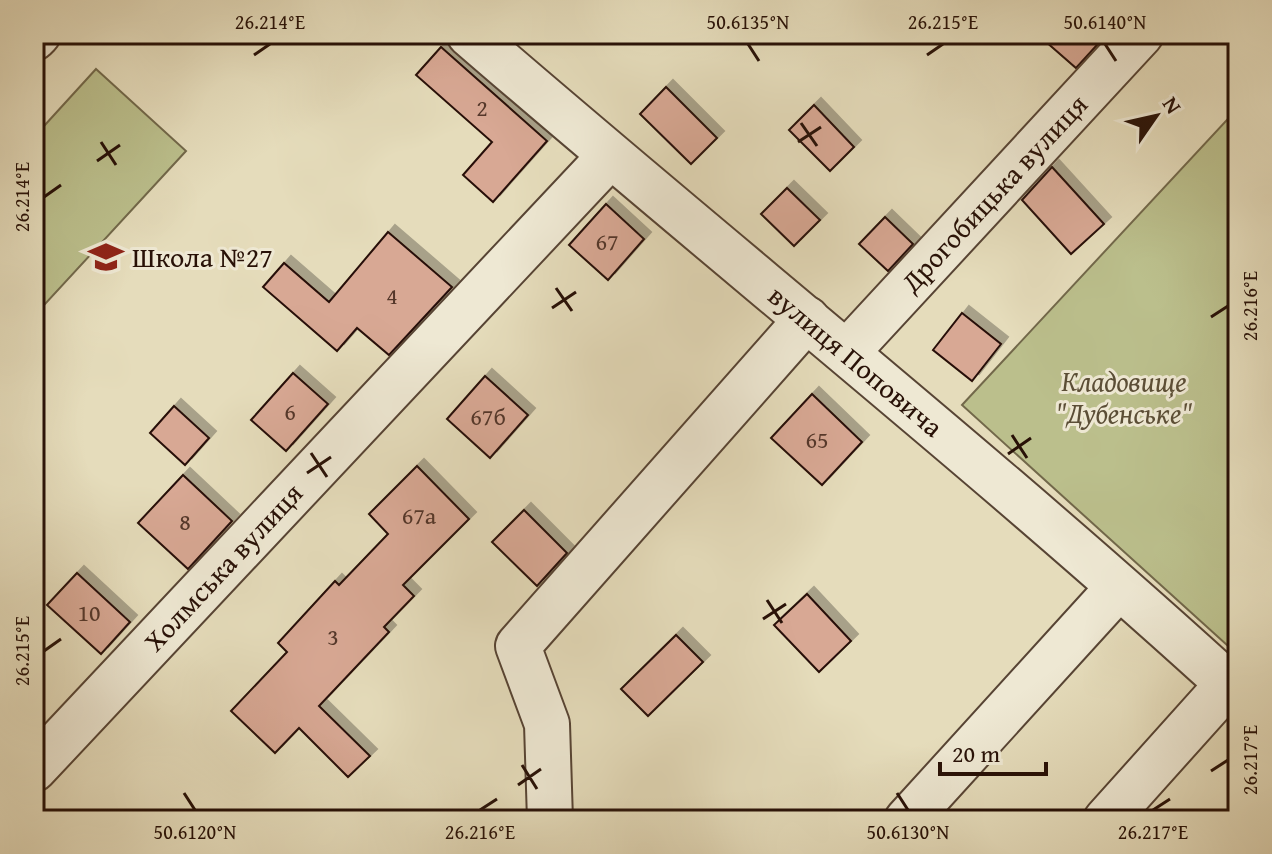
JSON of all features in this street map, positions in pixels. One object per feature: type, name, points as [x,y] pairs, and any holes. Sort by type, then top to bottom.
[{"type":"street","name":"вулиця Поповича","points":[[469,34],[610,156],[847,352],[1233,688]]},
{"type":"street","name":"Дрогобицька вулиця","points":[[847,352],[1141,34]]},
{"type":"street","name":"Холмська вулиця","points":[[34,769],[610,156]]},
{"type":"street","points":[[550,820],[547,724],[518,646],[807,319]]},
{"type":"street","points":[[907,820],[1118,588]]},
{"type":"street","points":[[1106,820],[1233,688]]},
{"type":"green space","points":[[96,69],[186,151],[34,316],[34,137]]},
{"type":"green space","name":"Кладовище \"Дубенське\"","points":[[1238,108],[1238,655],[962,405]]},
{"type":"building","points":[[1037,34],[1107,34],[1076,68]]},
{"type":"building","points":[[441,47],[547,141],[493,202],[463,175],[492,142],[416,75]]},
{"type":"building","points":[[666,87],[717,138],[691,164],[640,114]]},
{"type":"building","points":[[814,105],[854,147],[830,171],[789,130]]},
{"type":"building","points":[[1052,167],[1104,224],[1071,254],[1022,200]]},
{"type":"building","points":[[787,188],[820,220],[794,246],[761,214]]},
{"type":"building","points":[[606,204],[644,239],[608,280],[569,245]]},
{"type":"building","points":[[885,217],[913,244],[888,271],[859,244]]},
{"type":"building","points":[[388,232],[452,287],[389,355],[357,328],[337,351],[263,287],[284,263],[329,302]]},
{"type":"building","points":[[962,313],[1001,344],[972,381],[933,350]]},
{"type":"building","points":[[293,373],[328,404],[286,451],[251,420]]},
{"type":"building","points":[[485,376],[528,415],[490,458],[447,419]]},
{"type":"building","points":[[812,394],[862,442],[822,485],[771,438]]},
{"type":"building","points":[[174,406],[209,438],[185,465],[150,433]]},
{"type":"building","points":[[417,466],[469,519],[403,585],[414,596],[384,627],[389,632],[319,706],[370,756],[348,777],[299,728],[275,753],[231,711],[287,652],[278,643],[335,581],[339,585],[388,534],[369,514]]},
{"type":"building","points":[[183,475],[232,521],[188,569],[138,523]]},
{"type":"building","points":[[524,510],[567,553],[537,586],[492,542]]},
{"type":"building","points":[[77,573],[130,622],[101,654],[47,605]]},
{"type":"building","points":[[807,594],[851,641],[819,672],[774,625]]},
{"type":"building","points":[[676,635],[703,662],[648,716],[621,689]]},
{"type":"place","name":"Школа №27","points":[[106,257]]}]
